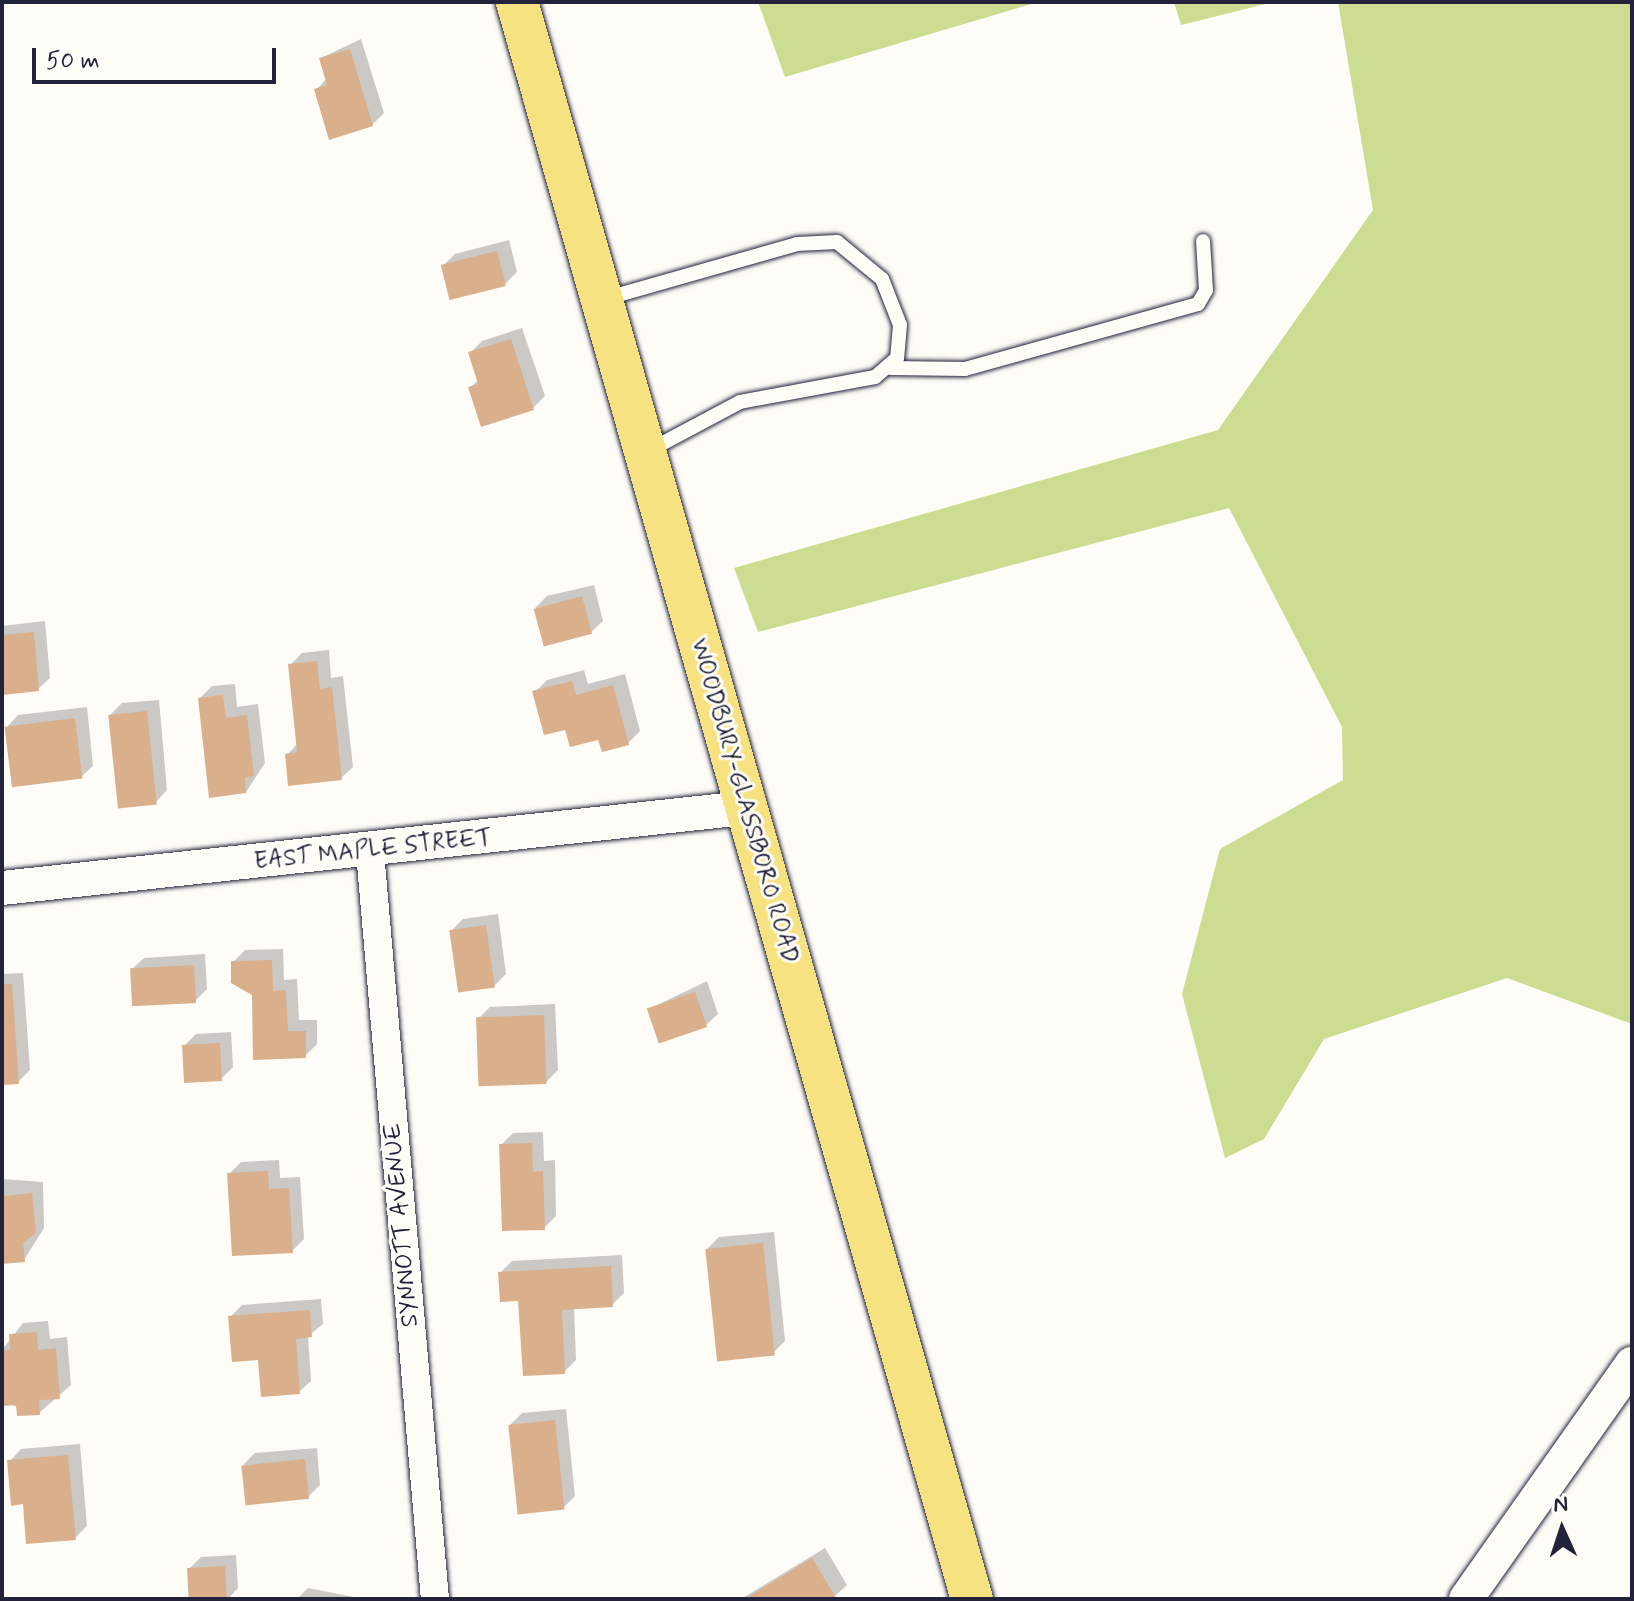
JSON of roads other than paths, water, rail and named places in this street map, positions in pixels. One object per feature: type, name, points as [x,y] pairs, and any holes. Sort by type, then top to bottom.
[{"type":"main road","name":"WOODBURY-GLASSBORO ROAD","points":[[517,2],[972,1599]]},
{"type":"street","name":"EAST MAPLE STREET","points":[[2,888],[370,852],[745,808]]},
{"type":"street","name":"SYNNOTT AVENUE","points":[[370,852],[435,1599]]},
{"type":"street","points":[[1466,1599],[1632,1364]]},
{"type":"lane","points":[[646,453],[740,402],[820,382],[859,384],[891,368],[965,369],[1198,304],[1206,290],[1203,241]]},
{"type":"lane","points":[[602,300],[797,244],[837,242],[882,279],[901,337],[891,368]]}]
